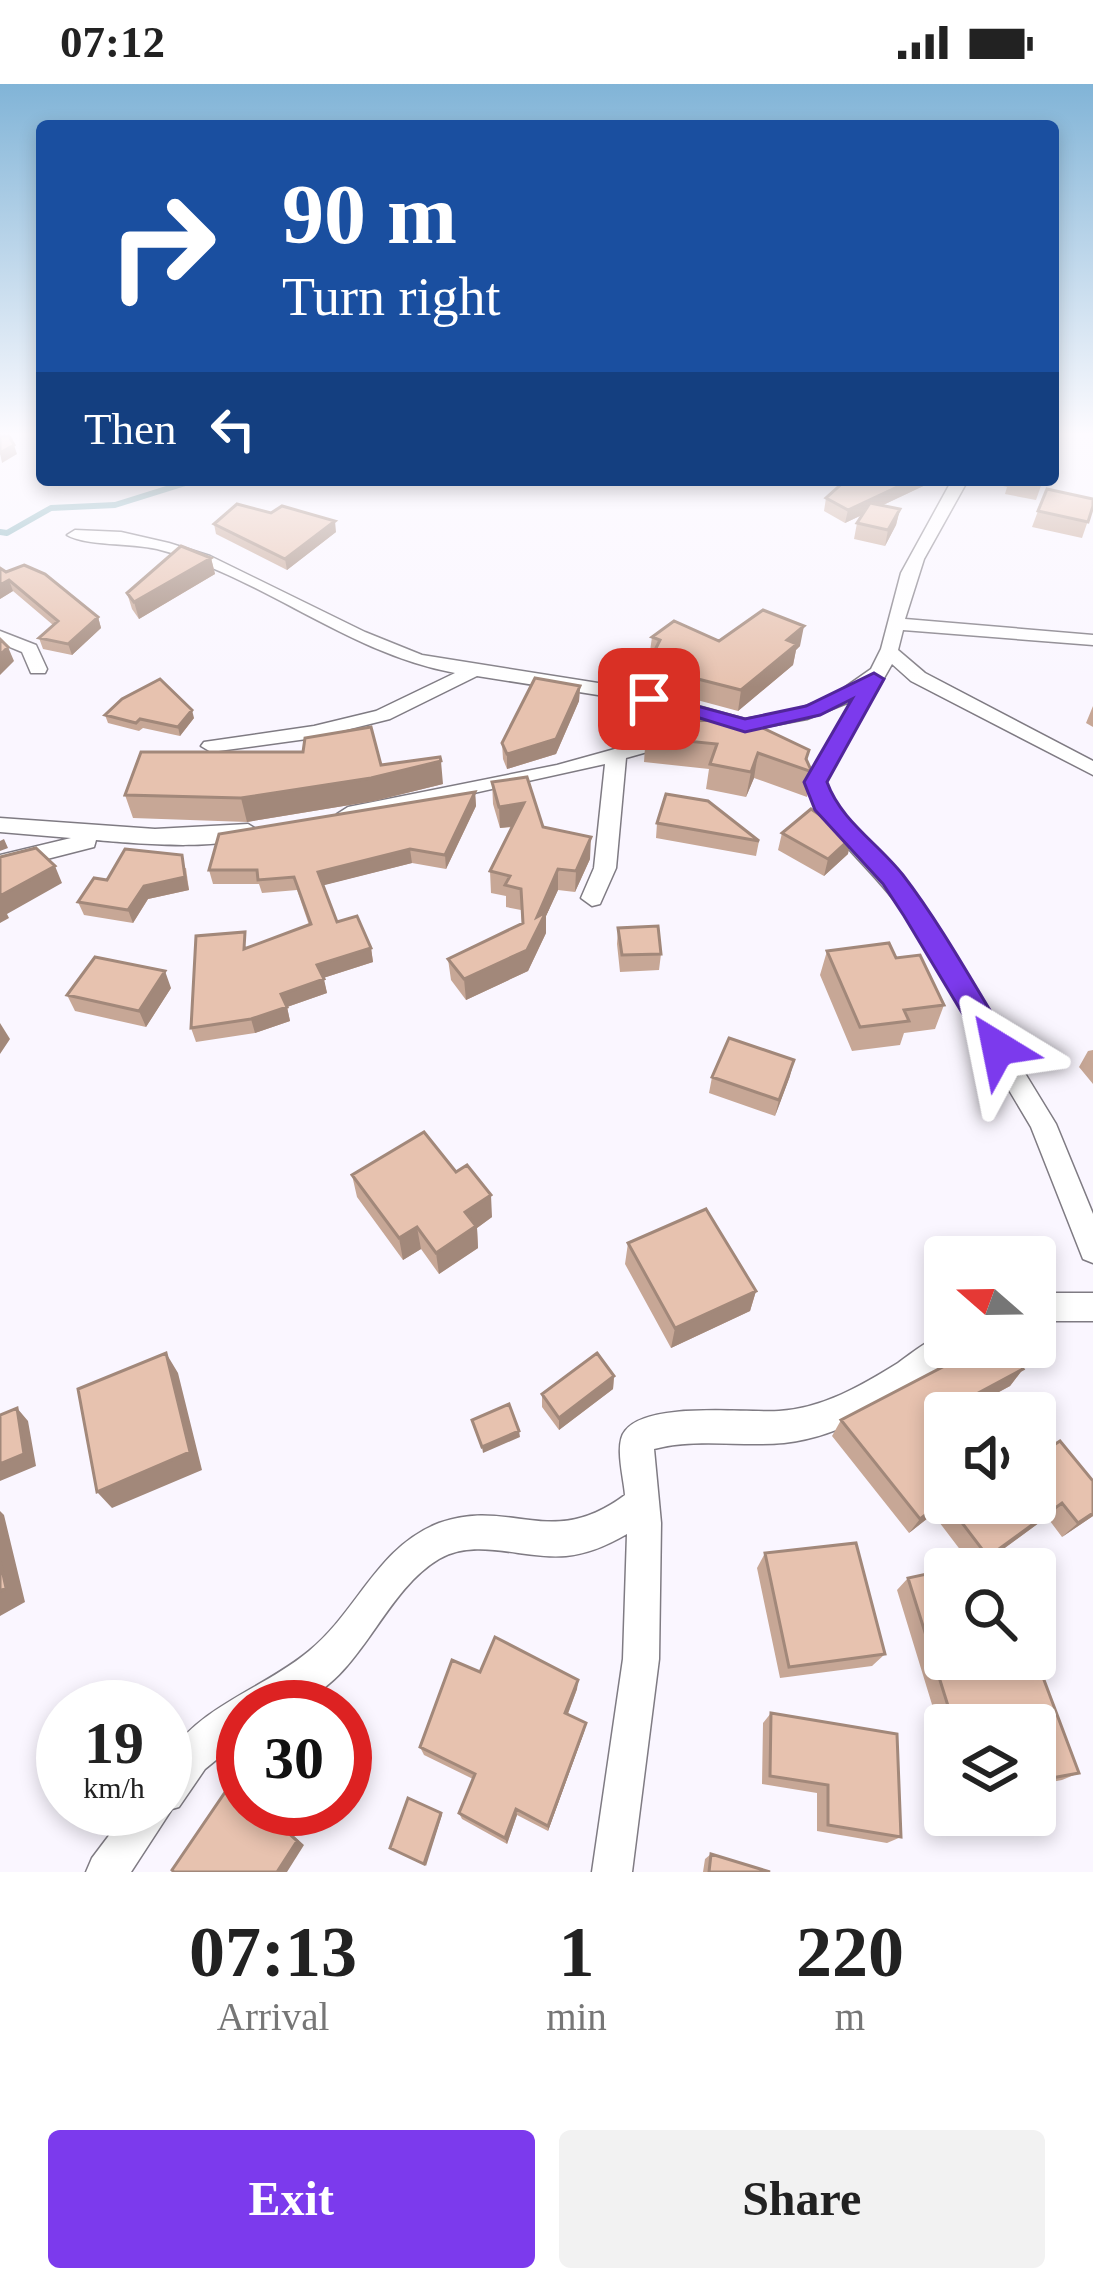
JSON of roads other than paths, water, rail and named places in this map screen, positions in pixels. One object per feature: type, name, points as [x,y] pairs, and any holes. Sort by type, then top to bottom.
[{"type":"street","points":[[938,519],[917,557],[889,652],[815,782],[823,805],[892,878],[998,1048],[1043,1124],[1093,1250]]},
{"type":"street","points":[[75,535],[137,536],[165,544],[376,644],[426,662],[649,699],[745,725]]},
{"type":"street","points":[[896,624],[1093,640]]},
{"type":"street","points":[[0,637],[22,642],[36,658],[38,669]]},
{"type":"street","points":[[889,652],[918,677],[1093,769]]},
{"type":"street","points":[[211,746],[314,732],[383,715],[473,671]]},
{"type":"street","points":[[320,820],[813,711],[874,679]]},
{"type":"street","points":[[592,898],[605,868],[616,754]]},
{"type":"street","points":[[0,825],[118,838],[179,839],[278,827]]},
{"type":"street","points":[[0,863],[56,846],[118,838]]},
{"type":"street","points":[[1056,1307],[1093,1307]]},
{"type":"street","points":[[612,1872],[641,1659],[643,1502],[637,1448],[642,1434],[725,1424],[781,1427],[829,1420],[924,1361]]},
{"type":"street","points":[[295,1680],[329,1658],[381,1587],[410,1559],[443,1539],[498,1534],[584,1537],[613,1525],[643,1502]]},
{"type":"street","points":[[192,1756],[216,1736]]},
{"type":"street","points":[[106,1872],[133,1836]]},
{"type":"waterway","points":[[0,532],[31,519]]}]
